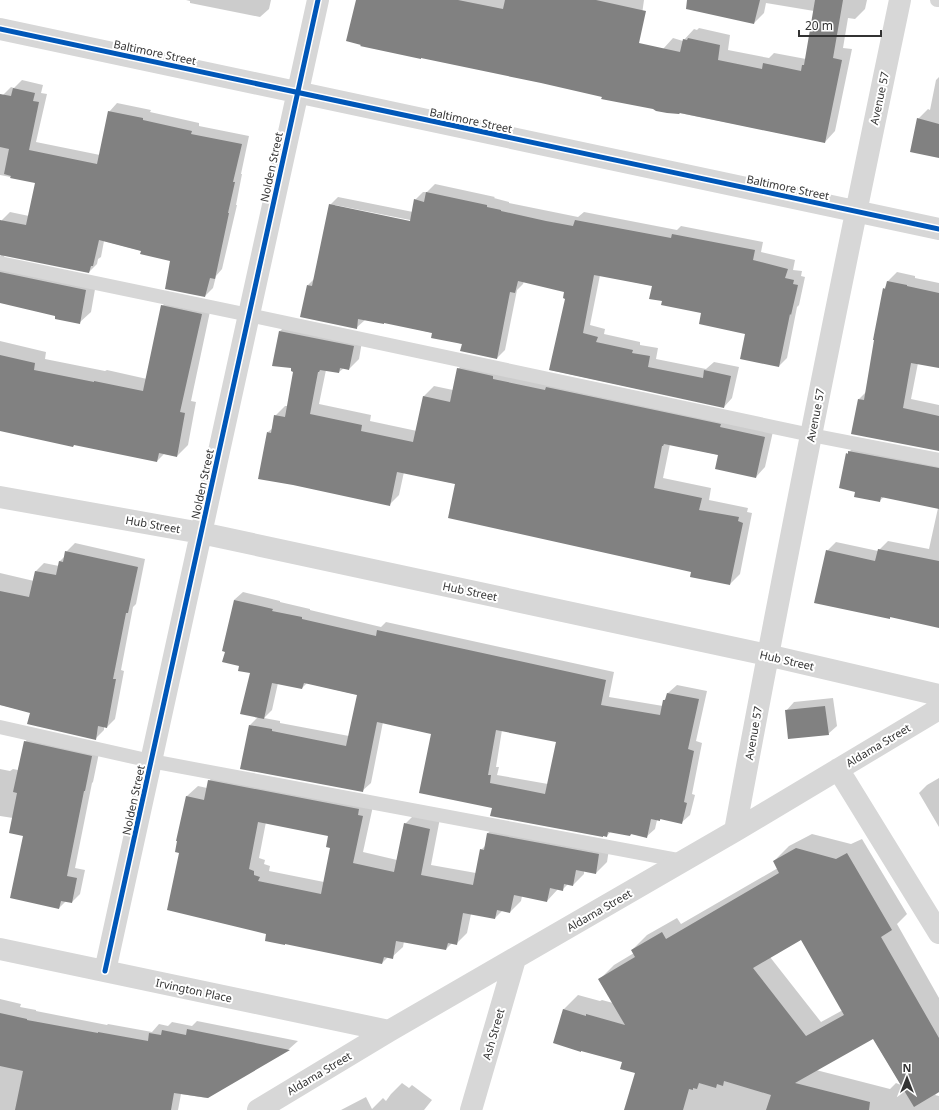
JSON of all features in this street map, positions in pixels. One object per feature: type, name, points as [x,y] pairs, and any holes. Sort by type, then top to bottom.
[{"type":"street","name":"Nolden Street","points":[[106,971],[318,0]]},
{"type":"street","name":"Avenue 57","points":[[735,832],[767,655],[900,0]]},
{"type":"street","name":"Baltimore Street","points":[[0,29],[939,229]]},
{"type":"street","name":"Hub Street","points":[[0,497],[201,533],[767,655],[939,694]]},
{"type":"street","name":"Aldama Street","points":[[258,1110],[389,1031],[735,832],[939,709]]},
{"type":"street","points":[[838,769],[939,933]]},
{"type":"street","name":"Irvington Place","points":[[0,949],[389,1031]]},
{"type":"street","name":"Ash Street","points":[[471,1110],[515,959]]},
{"type":"lane","points":[[0,263],[811,435],[939,460]]},
{"type":"lane","points":[[0,727],[151,761],[683,861]]},
{"type":"building","points":[[356,0],[458,0],[503,9],[505,0],[596,0],[646,11],[639,43],[680,52],[683,39],[687,40],[688,38],[720,45],[718,60],[762,69],[763,63],[801,71],[802,65],[804,65],[815,0],[843,0],[833,58],[842,60],[825,143],[680,113],[656,111],[653,109],[601,99],[602,97],[541,83],[360,46],[361,45],[346,41]]},
{"type":"building","points":[[687,0],[760,0],[754,24],[686,9]]},
{"type":"building","points":[[13,88],[35,93],[33,101],[39,102],[29,150],[97,164],[108,111],[143,118],[143,120],[192,131],[191,134],[242,144],[233,182],[235,182],[215,279],[210,278],[205,297],[165,289],[170,261],[140,254],[141,251],[99,240],[93,266],[91,266],[89,273],[0,255],[0,220],[26,225],[35,183],[10,178],[11,176],[4,174],[9,149],[0,147],[0,94],[11,96]]},
{"type":"building","points":[[917,118],[939,124],[939,158],[910,152]]},
{"type":"building","points":[[426,192],[487,205],[487,207],[501,211],[573,226],[575,220],[671,238],[672,234],[755,250],[753,260],[788,269],[785,278],[794,280],[793,284],[798,285],[791,315],[790,314],[779,367],[740,359],[745,334],[699,324],[701,313],[661,305],[662,301],[649,299],[652,286],[594,275],[583,333],[598,337],[596,342],[633,350],[632,353],[650,356],[648,367],[703,378],[704,370],[731,376],[724,408],[549,370],[565,299],[563,298],[564,292],[518,281],[515,293],[510,292],[497,359],[460,351],[462,344],[431,338],[432,333],[358,319],[357,329],[300,317],[307,285],[312,286],[329,204],[410,221],[414,199],[424,202]]},
{"type":"building","points":[[0,272],[86,290],[80,324],[55,319],[55,316],[0,303]]},
{"type":"building","points":[[887,281],[939,293],[939,368],[911,363],[903,408],[939,416],[939,451],[851,434],[858,399],[864,400],[883,288],[885,289]]},
{"type":"building","points":[[161,305],[202,314],[180,412],[185,413],[177,457],[159,453],[157,462],[74,445],[73,447],[0,431],[0,355],[35,363],[34,370],[143,391]]},
{"type":"building","points":[[279,331],[354,346],[349,370],[340,368],[339,373],[320,370],[318,372],[310,414],[362,425],[361,431],[413,442],[423,396],[450,402],[457,368],[493,376],[493,379],[545,390],[546,387],[721,424],[720,427],[765,437],[756,478],[715,469],[718,455],[664,444],[662,446],[654,488],[702,498],[699,510],[739,517],[738,521],[743,523],[730,585],[690,577],[691,572],[448,518],[455,484],[397,472],[390,506],[258,479],[267,432],[271,433],[274,415],[285,417],[293,372],[291,371],[291,368],[272,366]]},
{"type":"building","points":[[848,451],[939,468],[939,509],[881,497],[880,502],[854,497],[855,492],[839,488],[846,453],[848,454]]},
{"type":"building","points":[[878,549],[939,561],[939,628],[814,603],[826,550],[875,561]]},
{"type":"building","points":[[65,551],[138,567],[128,613],[126,613],[113,679],[116,679],[107,728],[98,726],[96,740],[27,724],[30,713],[0,705],[0,591],[29,597],[35,571],[56,575],[59,561],[63,562]]},
{"type":"building","points":[[234,600],[273,609],[272,611],[302,617],[302,619],[376,636],[377,630],[606,680],[601,705],[660,715],[663,700],[665,700],[667,693],[699,699],[688,749],[694,751],[684,802],[687,803],[682,824],[660,819],[660,821],[651,819],[647,838],[631,834],[630,836],[608,832],[607,837],[603,837],[490,816],[492,808],[419,793],[431,734],[377,722],[363,792],[240,769],[249,725],[346,746],[357,695],[304,683],[302,689],[272,683],[264,719],[240,714],[250,673],[238,671],[239,666],[222,662],[225,652],[222,651]],"holes":[[[496,730],[556,742],[545,794],[490,783],[491,775],[488,775]]]},
{"type":"building","points":[[825,706],[829,735],[788,739],[785,710]]},
{"type":"building","points":[[24,741],[92,756],[67,876],[77,878],[72,903],[61,901],[59,909],[10,898],[23,836],[9,833],[17,793],[13,792]]},
{"type":"building","points":[[208,780],[359,809],[358,815],[363,816],[353,863],[394,872],[404,823],[430,829],[421,875],[473,885],[480,849],[484,850],[487,833],[599,854],[596,874],[576,870],[573,886],[564,884],[563,891],[550,888],[547,902],[514,895],[510,913],[497,910],[495,919],[463,913],[457,945],[448,943],[446,950],[396,941],[393,959],[384,957],[382,964],[265,941],[266,934],[167,910],[179,853],[175,852],[176,841],[186,796],[204,800]],"holes":[[[258,822],[328,836],[326,847],[330,848],[321,894],[258,881],[260,877],[254,875],[254,871],[249,869]]]},
{"type":"building","points":[[796,848],[836,859],[847,853],[892,930],[881,937],[939,1038],[939,1092],[914,1107],[873,1039],[795,1083],[870,1102],[869,1110],[766,1110],[771,1095],[724,1081],[723,1086],[717,1084],[716,1088],[699,1083],[697,1089],[689,1089],[683,1110],[624,1110],[635,1073],[620,1069],[622,1062],[581,1052],[553,1043],[563,1009],[625,1025],[598,979],[635,957],[631,950],[662,932],[666,939],[779,873],[773,861]],"holes":[[[801,940],[844,1015],[806,1036],[753,968]]]},
{"type":"building","points":[[0,1013],[27,1020],[148,1041],[149,1033],[161,1035],[162,1030],[186,1035],[187,1029],[290,1050],[208,1098],[174,1093],[171,1110],[15,1110],[23,1071],[0,1066]]},
{"type":"cycle path","points":[[105,971],[318,0]]},
{"type":"cycle path","points":[[0,29],[939,229]]}]
